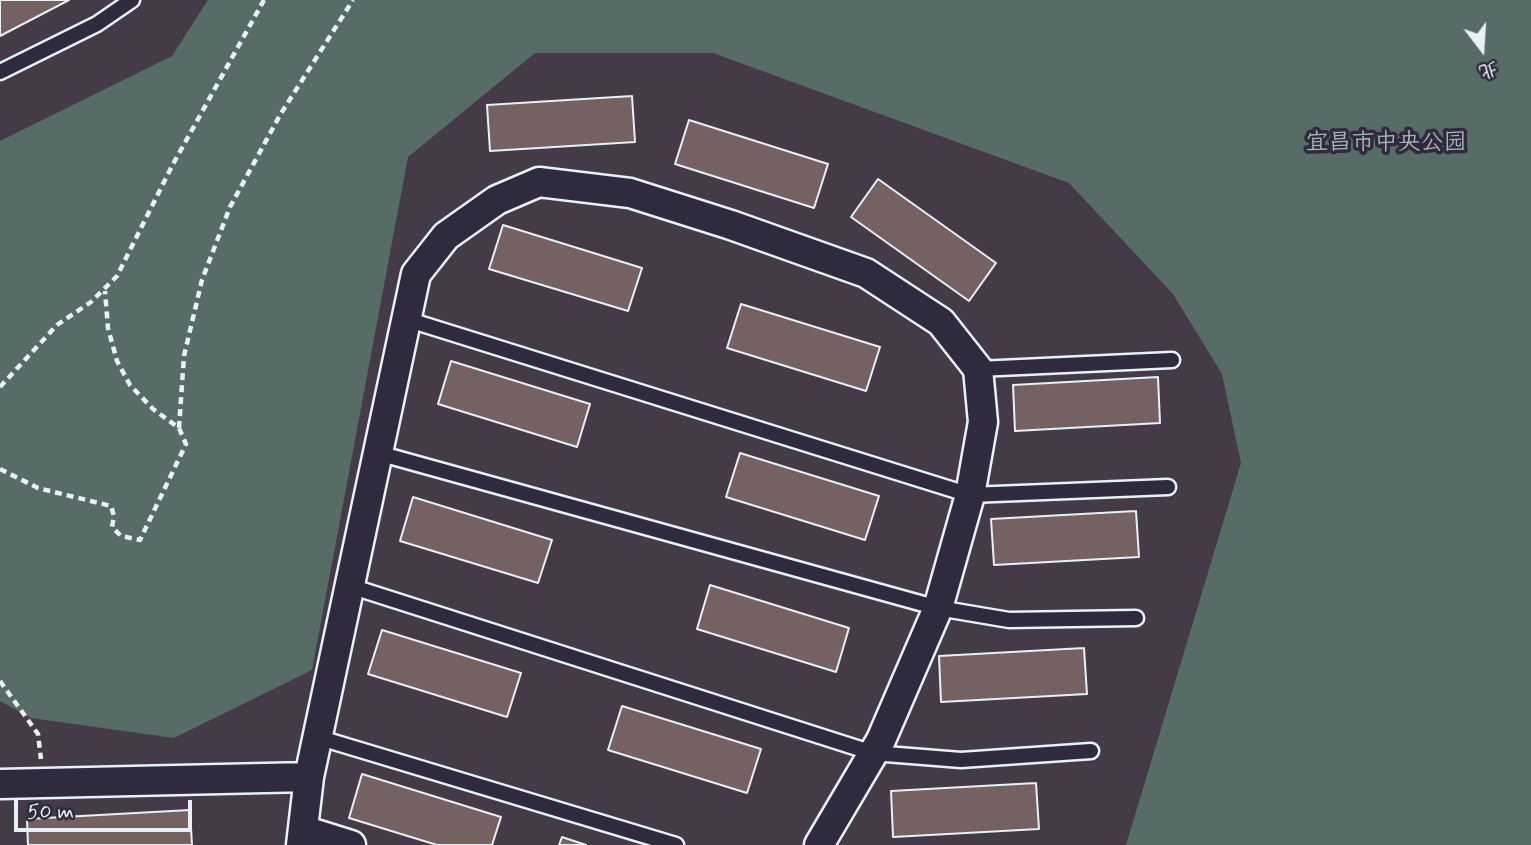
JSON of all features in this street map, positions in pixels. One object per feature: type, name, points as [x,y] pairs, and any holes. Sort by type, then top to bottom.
[{"type":"street","points":[[351,845],[302,838],[317,737],[416,274],[446,236],[498,200],[540,182],[630,193],[731,225],[866,273],[942,323],[978,369],[983,422],[970,495],[938,608],[873,753],[819,845]]},
{"type":"street","points":[[0,784],[309,777]]},
{"type":"lane","points":[[0,72],[97,24],[132,0]]},
{"type":"lane","points":[[407,319],[970,495],[1168,487]]},
{"type":"lane","points":[[978,369],[1172,360]]},
{"type":"lane","points":[[378,453],[938,608],[1009,620],[1136,618]]},
{"type":"lane","points":[[349,586],[873,753],[961,760],[1091,751]]},
{"type":"lane","points":[[317,737],[676,845]]},
{"type":"path","points":[[0,387],[57,325],[105,290],[117,276],[172,166],[264,0]]},
{"type":"path","points":[[0,469],[38,488],[111,506],[114,516],[112,527],[121,536],[140,540],[186,444],[179,428],[184,356],[202,280],[230,207],[280,115],[353,0]]},
{"type":"path","points":[[105,290],[111,339],[117,361],[130,384],[153,409],[179,428]]},
{"type":"path","points":[[0,681],[38,734],[44,783]]},
{"type":"green space","name":"宜昌市中央公园","points":[[208,0],[1531,0],[1531,845],[1126,845],[1241,463],[1222,374],[1173,294],[1069,183],[713,53],[535,53],[408,157],[312,670],[174,738],[31,718],[0,701],[0,141],[172,56]]},
{"type":"building","points":[[0,0],[69,0],[0,36]]},
{"type":"building","points":[[632,96],[635,142],[490,151],[487,105]]},
{"type":"building","points":[[689,120],[828,164],[814,208],[675,164]]},
{"type":"building","points":[[878,179],[996,263],[969,301],[851,217]]},
{"type":"building","points":[[503,225],[642,268],[628,311],[489,269]]},
{"type":"building","points":[[741,304],[880,347],[866,391],[727,348]]},
{"type":"building","points":[[451,361],[590,404],[577,447],[438,404]]},
{"type":"building","points":[[1158,377],[1160,423],[1015,431],[1013,385]]},
{"type":"building","points":[[740,453],[879,496],[865,540],[726,497]]},
{"type":"building","points":[[413,497],[552,540],[538,583],[400,541]]},
{"type":"building","points":[[1136,511],[1139,557],[994,565],[991,519]]},
{"type":"building","points":[[710,585],[849,628],[836,672],[697,629]]},
{"type":"building","points":[[382,630],[521,673],[507,717],[368,674]]},
{"type":"building","points":[[1084,648],[1087,694],[941,702],[939,656]]},
{"type":"building","points":[[622,706],[761,749],[747,793],[608,750]]},
{"type":"building","points":[[362,774],[501,817],[492,845],[437,845],[349,818]]},
{"type":"building","points":[[1036,783],[1039,829],[893,837],[891,791]]},
{"type":"building","points":[[190,810],[192,845],[28,845],[27,819]]},
{"type":"building","points":[[562,837],[586,845],[559,845]]}]
